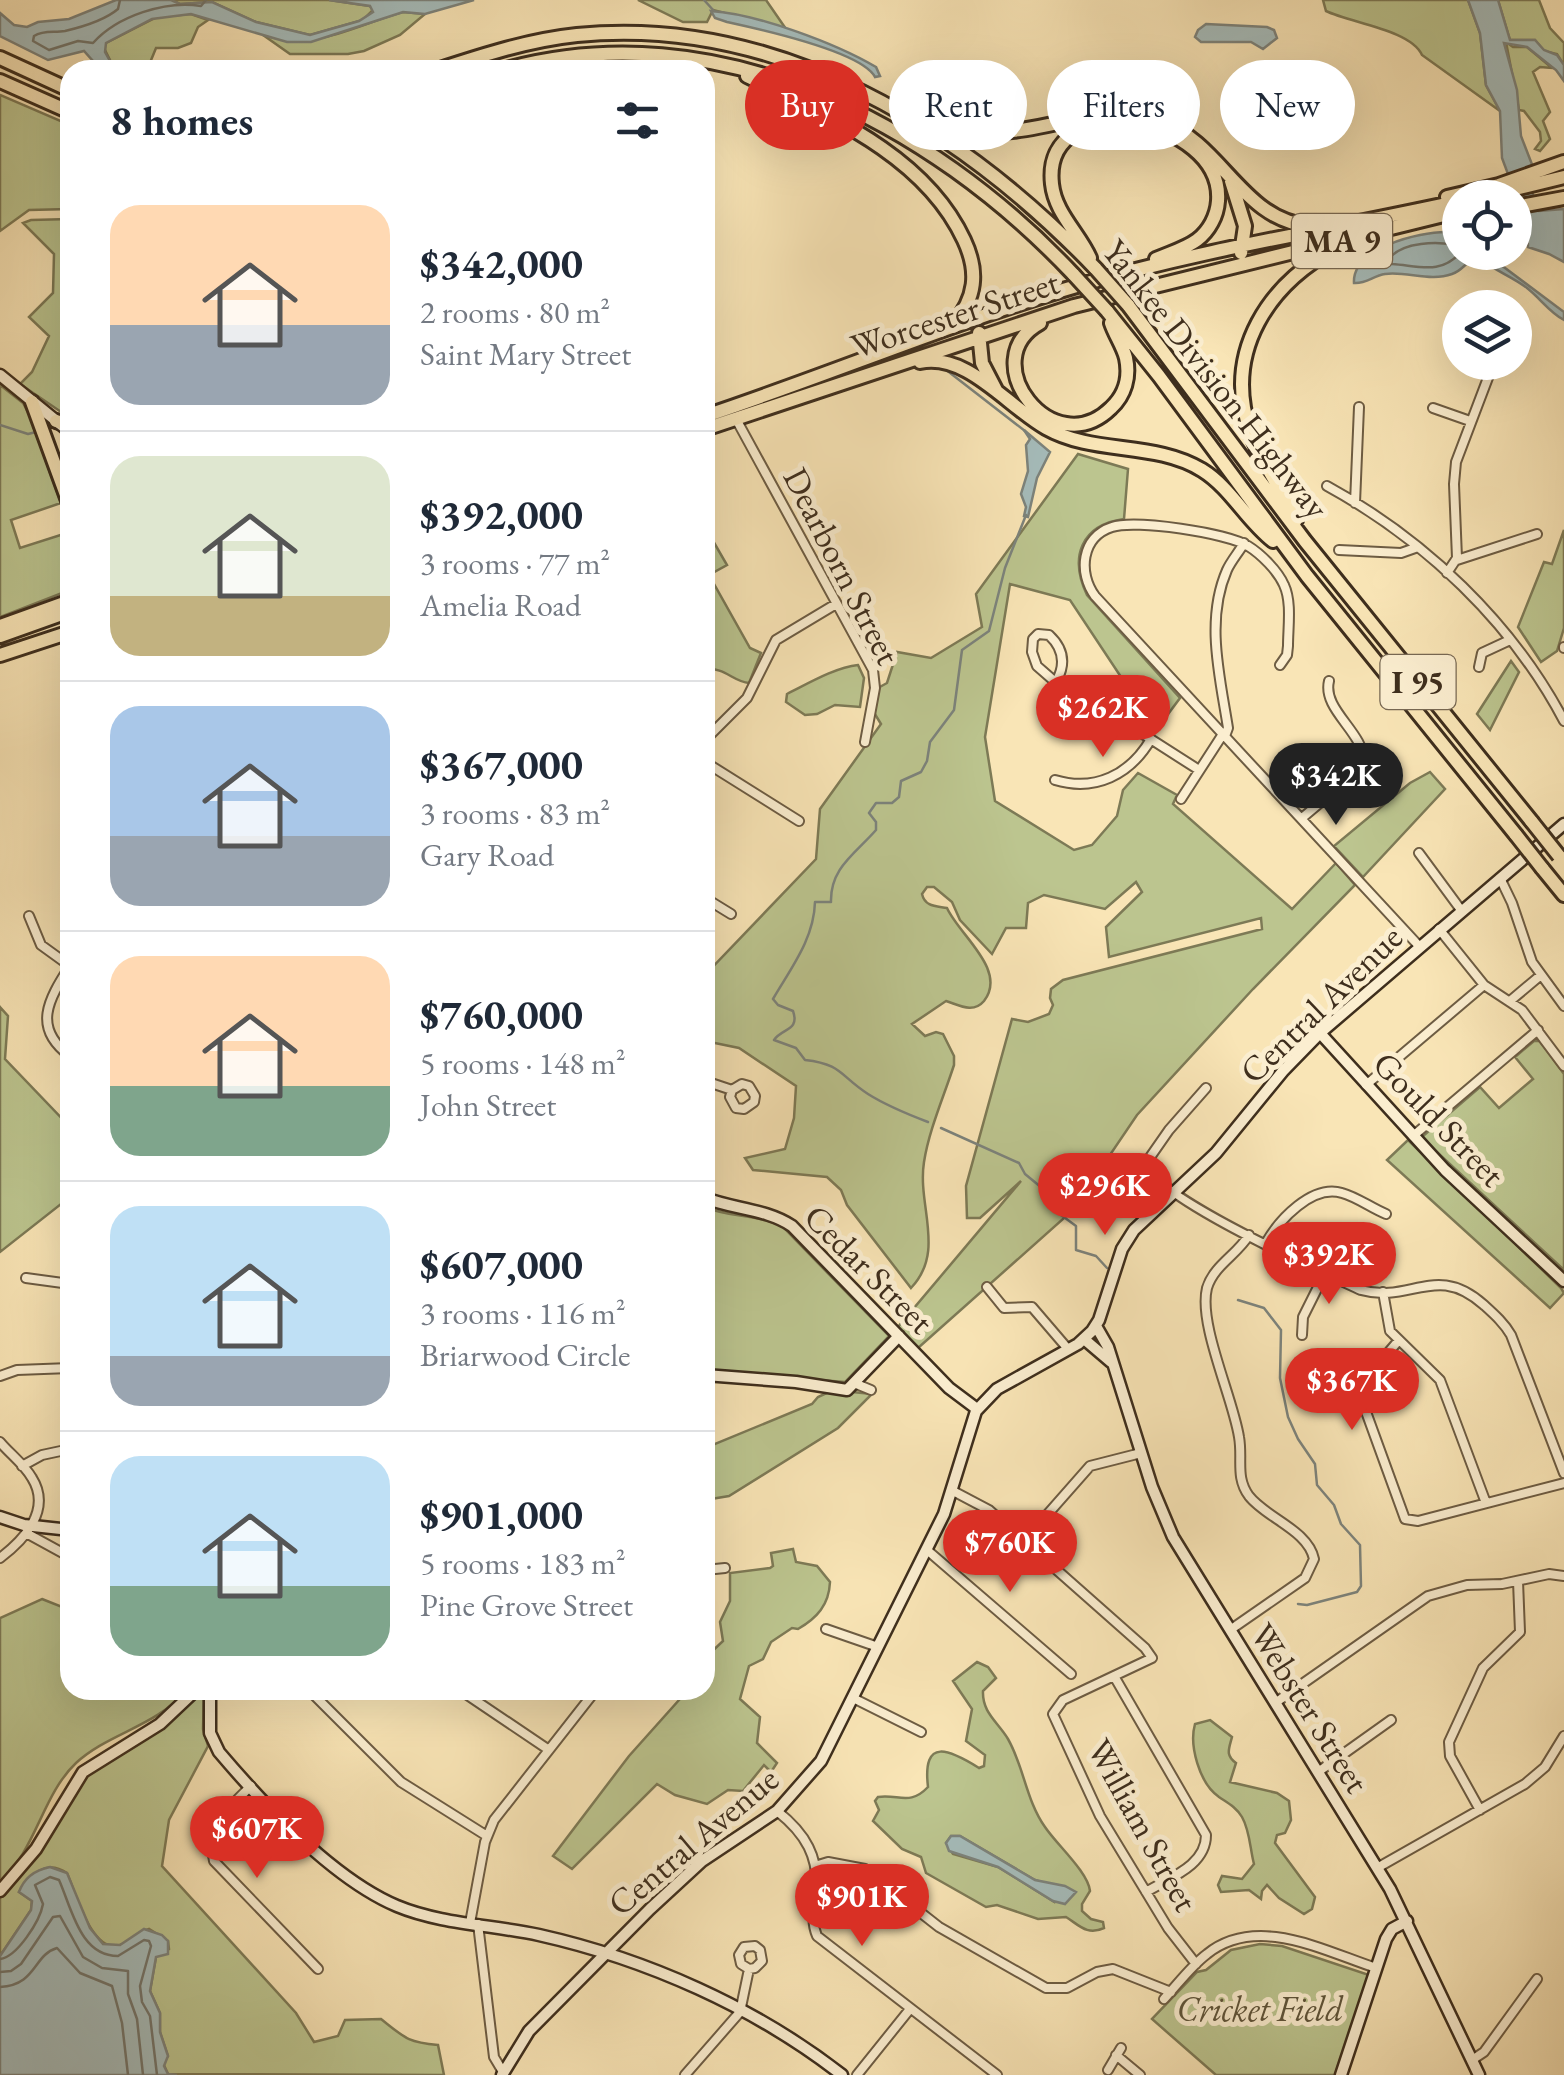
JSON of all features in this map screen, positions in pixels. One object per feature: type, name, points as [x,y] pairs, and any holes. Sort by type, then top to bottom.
[{"type":"highway","name":"Yankee Division Highway","points":[[468,60],[566,36],[612,33],[715,41],[771,56],[877,99],[937,134],[992,173],[1096,269],[1128,305],[1305,541],[1562,859]]},
{"type":"highway","name":"Yankee Division Highway","points":[[546,60],[606,53],[704,60]]},
{"type":"highway","points":[[0,58],[60,85]]},
{"type":"highway","name":"Yankee Division Highway","points":[[715,62],[807,89],[906,138],[997,203],[1074,276],[1159,376],[1290,555],[1564,895]]},
{"type":"highway","points":[[718,62],[860,133],[906,168],[939,200],[962,236],[974,274],[968,304],[950,328]]},
{"type":"highway","points":[[0,82],[60,108]]},
{"type":"highway","points":[[877,99],[951,126],[981,132],[1012,131],[1101,115],[1141,116],[1169,124],[1190,136],[1274,218],[1327,228]]},
{"type":"highway","points":[[1096,269],[1058,204],[1052,187],[1053,167],[1065,142],[1082,129],[1102,123],[1128,123],[1158,130],[1190,148],[1211,170],[1218,194],[1214,218],[1198,240],[1130,272]]},
{"type":"highway","points":[[1532,191],[1564,162]]},
{"type":"highway","points":[[1223,270],[1244,246],[1243,215],[1228,174]]},
{"type":"highway","points":[[1535,188],[1564,176]]},
{"type":"highway","points":[[1532,188],[1564,185]]},
{"type":"highway","points":[[1535,188],[1564,198]]},
{"type":"highway","points":[[1361,221],[1442,205]]},
{"type":"highway","name":"Worcester Street","points":[[715,412],[978,318],[1130,272],[1442,205]]},
{"type":"highway","name":"Worcester Street","points":[[715,426],[1060,310],[1442,217]]},
{"type":"highway","points":[[1305,541],[1250,430],[1243,394],[1246,362],[1258,321],[1284,284],[1316,259],[1359,236]]},
{"type":"highway","points":[[1060,310],[1023,335],[1016,349],[1015,367],[1022,390],[1034,408],[1050,420],[1072,424],[1104,415],[1118,401],[1126,384],[1125,353],[1107,311]]},
{"type":"highway","points":[[978,318],[982,363],[997,392]]},
{"type":"highway","points":[[893,366],[928,360],[946,362],[1060,435],[1163,454],[1197,468],[1221,485],[1262,532],[1290,555]]},
{"type":"highway","points":[[32,402],[60,479]]},
{"type":"highway","points":[[0,626],[60,607]]},
{"type":"highway","points":[[0,636],[60,608]]},
{"type":"highway","points":[[0,654],[60,635]]},
{"type":"main road","points":[[0,376],[60,422]]},
{"type":"main road","name":"Central Avenue","points":[[502,2073],[527,2034],[606,1954],[702,1862],[776,1811],[821,1761],[927,1550],[953,1491],[977,1409],[1001,1386],[1084,1339],[1096,1326],[1124,1245],[1140,1223],[1220,1149],[1283,1070],[1320,1033],[1564,824]]},
{"type":"main road","name":"Gould Street","points":[[1320,1033],[1412,1136],[1564,1281]]},
{"type":"main road","name":"Cedar Street","points":[[715,1202],[774,1216],[790,1225],[955,1394],[977,1409]]},
{"type":"main road","name":"Webster Street","points":[[1096,1326],[1107,1344],[1140,1453],[1173,1537],[1377,1868],[1407,1921],[1479,2075]]},
{"type":"main road","points":[[715,1376],[850,1386],[899,1336]]},
{"type":"main road","points":[[1084,1339],[1112,1363]]},
{"type":"main road","points":[[0,1518],[30,1530],[60,1530]]},
{"type":"main road","points":[[0,1891],[31,1856],[83,1772],[160,1724],[187,1700]]},
{"type":"main road","points":[[211,1700],[213,1740],[251,1786],[312,1848],[362,1887],[409,1911],[606,1954],[692,1987],[810,2052],[842,2075]]},
{"type":"main road","points":[[1342,2075],[1388,1935],[1407,1921]]},
{"type":"street","points":[[1457,560],[1454,479],[1487,380]]},
{"type":"street","points":[[1355,503],[1358,407]]},
{"type":"street","points":[[1434,408],[1470,421]]},
{"type":"street","name":"Dearborn Street","points":[[736,419],[874,673],[866,742]]},
{"type":"street","points":[[1326,486],[1418,547],[1447,573],[1510,640],[1563,718]]},
{"type":"street","points":[[1280,665],[1288,646],[1285,587],[1260,554],[1244,544],[1183,530],[1117,526],[1092,542],[1084,564],[1091,592],[1420,946]]},
{"type":"street","points":[[1447,573],[1457,560],[1537,534]]},
{"type":"street","points":[[1181,799],[1228,728],[1215,634],[1216,611],[1227,570],[1244,544]]},
{"type":"street","points":[[1338,550],[1397,554],[1418,547]]},
{"type":"street","points":[[715,730],[750,693],[776,640],[836,604]]},
{"type":"street","points":[[1057,680],[1063,667],[1060,649],[1049,634],[1038,634],[1032,645],[1035,663],[1045,674],[1092,711],[1150,739],[1199,770]]},
{"type":"street","points":[[1479,667],[1482,653],[1510,640]]},
{"type":"street","points":[[1302,818],[1354,776],[1364,762],[1358,740],[1330,699],[1329,681]]},
{"type":"street","points":[[1055,780],[1084,784],[1116,775],[1132,765],[1150,739]]},
{"type":"street","points":[[715,768],[799,821]]},
{"type":"street","points":[[1419,853],[1461,910]]},
{"type":"street","points":[[1500,878],[1531,959],[1564,1006]]},
{"type":"street","points":[[715,904],[731,914]]},
{"type":"street","points":[[29,916],[41,945],[60,959]]},
{"type":"street","points":[[1439,929],[1484,985],[1522,1010],[1564,1066]]},
{"type":"street","points":[[1510,1001],[1542,975]]},
{"type":"street","points":[[60,985],[46,1022],[53,1042],[60,1048]]},
{"type":"street","points":[[1366,1085],[1484,985]]},
{"type":"street","points":[[1412,1136],[1538,1030]]},
{"type":"street","points":[[715,1084],[732,1090]]},
{"type":"street","points":[[1206,1088],[1168,1130],[1146,1162],[1148,1171],[1173,1193],[1361,1290],[1384,1292],[1454,1285],[1468,1291],[1501,1320],[1515,1343],[1564,1473]]},
{"type":"street","points":[[1266,1244],[1280,1224],[1320,1193],[1340,1192],[1386,1214]]},
{"type":"street","points":[[1230,1630],[1305,1578],[1314,1563],[1309,1546],[1258,1505],[1242,1484],[1239,1435],[1207,1315],[1206,1297],[1213,1275],[1249,1235]]},
{"type":"street","points":[[1302,1334],[1304,1316],[1325,1273]]},
{"type":"street","points":[[26,1278],[60,1283]]},
{"type":"street","points":[[987,1287],[1002,1308],[1032,1307],[1068,1349]]},
{"type":"street","points":[[1384,1292],[1387,1324],[1440,1380],[1486,1504]]},
{"type":"street","points":[[1399,1340],[1366,1380],[1361,1398],[1404,1517],[1410,1522],[1418,1521],[1564,1482]]},
{"type":"street","points":[[0,1376],[16,1370],[60,1368]]},
{"type":"street","points":[[850,1386],[871,1390]]},
{"type":"street","points":[[0,1442],[34,1481],[38,1492],[30,1530],[0,1558]]},
{"type":"street","points":[[22,1466],[60,1451]]},
{"type":"street","points":[[1024,1541],[1088,1468],[1140,1453]]},
{"type":"street","points":[[953,1491],[980,1503],[1146,1648],[1152,1658],[1114,1676],[1206,1832],[1206,1847],[1198,1860],[1146,1892]]},
{"type":"street","points":[[30,1530],[60,1550]]},
{"type":"street","points":[[927,1550],[1071,1674]]},
{"type":"street","points":[[715,1569],[725,1568]]},
{"type":"street","points":[[1275,1703],[1428,1596],[1461,1586],[1549,1574],[1564,1576]]},
{"type":"street","points":[[1480,1810],[1452,1760],[1449,1742],[1483,1668],[1520,1632],[1518,1581]]},
{"type":"street","points":[[826,1629],[878,1647]]},
{"type":"street","name":"William Street","points":[[1114,1676],[1056,1707],[1055,1719],[1086,1790],[1171,1933],[1196,1964]]},
{"type":"street","points":[[854,1698],[922,1732]]},
{"type":"street","points":[[319,1700],[396,1777],[487,1836]]},
{"type":"street","points":[[475,1700],[549,1750]]},
{"type":"street","points":[[502,2073],[494,2059],[474,1923],[487,1836],[500,1811],[588,1700]]},
{"type":"street","points":[[1318,1772],[1391,1720]]},
{"type":"street","points":[[1377,1868],[1534,1778],[1564,1736]]},
{"type":"street","points":[[251,1786],[216,1824],[212,1839],[214,1861],[318,1969]]},
{"type":"street","points":[[776,1811],[803,1834],[815,1866],[816,1936],[997,2075]]},
{"type":"street","points":[[815,1866],[828,1862],[866,1869],[934,1924],[1046,1988],[1067,1988],[1109,1969],[1127,1972],[1168,1996],[1196,1964],[1224,1944],[1262,1935],[1284,1938],[1376,1968]]},
{"type":"street","points":[[685,2075],[740,2012],[749,1969]]},
{"type":"street","points":[[1472,2060],[1484,2052],[1537,1979]]},
{"type":"street","points":[[857,2075],[910,2009]]},
{"type":"street","points":[[1108,2070],[1118,2052],[1140,2075]]},
{"type":"green space","points":[[171,0],[329,0],[370,6],[373,10],[363,20],[310,35],[256,22],[212,2],[180,4]]},
{"type":"green space","points":[[638,0],[766,0],[786,29],[713,10],[707,22],[683,22]]},
{"type":"green space","points":[[1323,0],[1468,0],[1480,33],[1486,85],[1500,111],[1406,39],[1326,11]]},
{"type":"green space","points":[[1498,0],[1539,0],[1550,28],[1564,43],[1564,65],[1557,54],[1544,51],[1535,40],[1510,40]]},
{"type":"green space","points":[[403,12],[425,14],[400,35],[348,54],[290,54],[263,35],[318,38]]},
{"type":"green space","points":[[191,14],[208,20],[198,27],[191,43],[178,48],[156,48],[151,60],[110,60],[104,48],[106,43],[157,17]]},
{"type":"green space","points":[[1506,42],[1513,47],[1527,47],[1552,68],[1540,67],[1533,72],[1550,112],[1543,121],[1550,139],[1540,151],[1535,149],[1541,141],[1540,132],[1519,110]]},
{"type":"green space","points":[[0,95],[60,121],[60,209],[29,210],[0,231]]},
{"type":"green space","points":[[60,219],[60,411],[20,384],[32,372],[49,336],[29,317],[53,293],[54,254],[23,223]]},
{"type":"green space","points":[[0,385],[23,403],[29,414],[60,500],[11,520],[20,548],[60,535],[60,594],[0,617]]},
{"type":"green space","points":[[1078,454],[1128,469],[1124,519],[1109,522],[1089,536],[1079,556],[1079,568],[1087,595],[1180,698],[1154,733],[1131,716],[1129,689],[1070,600],[1010,584],[985,737],[995,801],[1074,850],[1092,845],[1117,816],[1123,790],[1138,773],[1177,795],[1173,804],[1292,909],[1336,863],[1355,885],[1137,1115],[1072,1211],[918,1348],[898,1327],[1021,1181],[980,1218],[967,1218],[966,1186],[1012,1019],[1028,1022],[1049,1014],[1053,1005],[1051,989],[1063,980],[1262,929],[1261,918],[1109,957],[1106,927],[1142,892],[1136,882],[1105,909],[1044,895],[1028,903],[1026,928],[1006,928],[992,954],[960,920],[952,902],[934,887],[927,887],[922,894],[926,901],[947,908],[979,953],[990,977],[990,989],[980,1005],[966,1007],[946,1001],[912,1024],[925,1036],[943,1034],[954,1056],[924,1162],[929,1243],[921,1274],[911,1288],[847,1205],[841,1190],[827,1177],[753,1170],[745,1158],[785,1149],[794,1118],[796,1086],[739,1048],[715,1043],[715,965],[816,859],[820,809],[881,724],[873,711],[878,688],[887,683],[897,652],[931,658],[982,627],[976,594]]},
{"type":"green space","points":[[1564,530],[1564,628],[1557,651],[1541,662],[1518,627],[1544,562],[1552,564]]},
{"type":"green space","points":[[715,544],[727,565],[715,572]]},
{"type":"green space","points":[[715,586],[750,648],[761,653],[749,683],[718,670]]},
{"type":"green space","points":[[1511,661],[1519,672],[1490,730],[1477,714]]},
{"type":"green space","points":[[858,665],[864,678],[860,707],[835,705],[805,715],[786,702],[787,694],[831,672]]},
{"type":"green space","points":[[1430,772],[1445,789],[1363,877],[1334,846],[1410,783]]},
{"type":"green space","points":[[0,1007],[8,1016],[5,1059],[60,1117],[60,1205],[0,1252]]},
{"type":"green space","points":[[1534,1041],[1540,1041],[1564,1074],[1564,1270],[1423,1136],[1480,1087],[1499,1108],[1533,1079],[1515,1057]]},
{"type":"green space","points":[[1408,1140],[1561,1288],[1564,1293],[1550,1308],[1387,1160]]},
{"type":"green space","points":[[715,1210],[783,1227],[889,1336],[845,1382],[715,1372]]},
{"type":"green space","points":[[833,1390],[872,1394],[838,1428],[729,1496],[715,1498],[715,1444],[812,1404]]},
{"type":"green space","points":[[793,1549],[796,1562],[817,1566],[830,1582],[827,1598],[816,1615],[771,1642],[763,1659],[749,1666],[740,1699],[760,1717],[757,1743],[777,1763],[771,1772],[764,1765],[743,1791],[728,1790],[707,1804],[675,1795],[657,1784],[572,1869],[553,1856],[629,1756],[679,1700],[715,1700],[715,1649],[723,1641],[720,1622],[730,1601],[730,1573],[770,1568],[771,1553]]},
{"type":"green space","points":[[42,1599],[60,1606],[60,1700],[177,1700],[76,1763],[55,1791],[22,1854],[0,1881],[0,1618]]},
{"type":"green space","points":[[977,1662],[988,1667],[996,1678],[983,1691],[985,1705],[1008,1739],[1039,1817],[1088,1884],[1090,1891],[1082,1911],[1103,1922],[1104,1928],[1088,1930],[1066,1917],[1038,1919],[997,1905],[986,1907],[926,1873],[921,1857],[902,1849],[873,1821],[879,1810],[875,1801],[878,1797],[910,1798],[928,1787],[929,1760],[934,1754],[949,1753],[979,1768],[984,1766],[985,1755],[966,1741],[972,1709],[953,1681]],"holes":[[[951,1836],[960,1836],[1047,1884],[1053,1901],[998,1867],[953,1854],[946,1843]]]},
{"type":"green space","points":[[189,1700],[204,1700],[203,1729],[208,1746],[169,1820],[162,1866],[296,2013],[314,2042],[338,2036],[345,2020],[381,2019],[407,2038],[438,2045],[444,2075],[168,2074],[163,2063],[168,2056],[160,2032],[160,2013],[150,1991],[156,1957],[169,1949],[168,1941],[149,1929],[120,1945],[110,1946],[101,1941],[86,1920],[67,1873],[59,1869],[40,1870],[19,1892],[32,1901],[31,1910],[0,1956],[0,1893],[18,1875],[77,1777],[170,1718]]},
{"type":"green space","points":[[1210,1720],[1232,1737],[1229,1754],[1236,1763],[1230,1782],[1277,1793],[1289,1801],[1291,1820],[1275,1843],[1315,1897],[1312,1909],[1304,1914],[1267,1885],[1261,1899],[1249,1890],[1221,1892],[1218,1885],[1222,1876],[1242,1879],[1254,1864],[1242,1817],[1212,1791],[1197,1763],[1195,1724]]},
{"type":"green space","name":"Cricket Field","points":[[1260,1944],[1282,1946],[1369,1975],[1335,2075],[1216,2075],[1152,2019],[1197,1972],[1206,1970],[1231,1950]]},
{"type":"water","points":[[116,0],[212,2],[256,22],[310,35],[359,21],[373,12],[370,6],[329,0],[474,0],[425,14],[403,12],[311,42],[287,42],[191,14],[152,19],[106,43],[109,60],[92,60],[84,51],[48,60],[0,36],[0,13],[14,25],[27,27],[69,19]]},
{"type":"water","points":[[1468,0],[1498,0],[1510,40],[1535,40],[1544,50],[1557,55],[1564,65],[1564,81],[1527,47],[1504,43],[1517,90],[1521,136],[1533,167],[1524,170],[1528,180],[1510,180],[1502,158],[1500,111],[1486,85],[1480,33]]},
{"type":"water","points":[[711,11],[773,24],[863,60],[854,60],[715,18]]},
{"type":"water","points":[[1206,24],[1267,27],[1274,30],[1277,38],[1263,49],[1251,42],[1201,42],[1195,37]]},
{"type":"water","points":[[869,63],[880,76],[875,77],[869,70]]},
{"type":"water","points":[[1532,192],[1539,211],[1564,209],[1564,262],[1532,248]]},
{"type":"water","points":[[1442,232],[1442,270],[1458,270],[1427,277],[1385,274],[1354,283],[1356,271],[1375,251],[1420,235]]},
{"type":"water","points":[[1497,270],[1508,270],[1564,312],[1564,320],[1532,290]]},
{"type":"water","points":[[1024,430],[1050,452],[1037,478],[1028,517],[1024,516],[1026,507],[1021,494],[1028,471],[1026,445],[1030,439]]},
{"type":"water","points":[[951,1836],[960,1836],[1035,1880],[1076,1892],[1065,1904],[1053,1901],[998,1867],[949,1851],[946,1843]]},
{"type":"water","points":[[50,1867],[67,1873],[90,1928],[103,1944],[120,1945],[144,1929],[168,1941],[168,1954],[156,1957],[150,1991],[160,2013],[160,2032],[168,2056],[164,2066],[168,2074],[177,2075],[0,2075],[0,1956],[31,1910],[32,1901],[19,1892],[21,1887],[31,1875]]},
{"type":"waterway","points":[[704,0],[714,11]]},
{"type":"waterway","points":[[945,369],[1025,431]]},
{"type":"waterway","points":[[0,425],[28,434],[36,432]]},
{"type":"waterway","points":[[928,1122],[882,1102],[834,1068],[805,1060],[796,1048],[774,1040],[792,1026],[795,1017],[793,1011],[773,999],[806,941],[815,902],[831,902],[839,871],[876,830],[876,822],[869,813],[876,803],[892,803],[899,797],[901,781],[921,772],[930,742],[954,710],[962,650],[989,631],[1005,568],[1026,515]]},
{"type":"waterway","points":[[941,1128],[1019,1163],[1025,1174],[1042,1188]]},
{"type":"waterway","points":[[1061,1215],[1076,1226],[1076,1250],[1096,1256],[1107,1268]]},
{"type":"waterway","points":[[1238,1300],[1264,1308],[1281,1330],[1280,1378],[1288,1417],[1315,1464],[1317,1485],[1334,1505],[1341,1524],[1360,1545],[1361,1586],[1357,1592],[1298,1604]]}]
